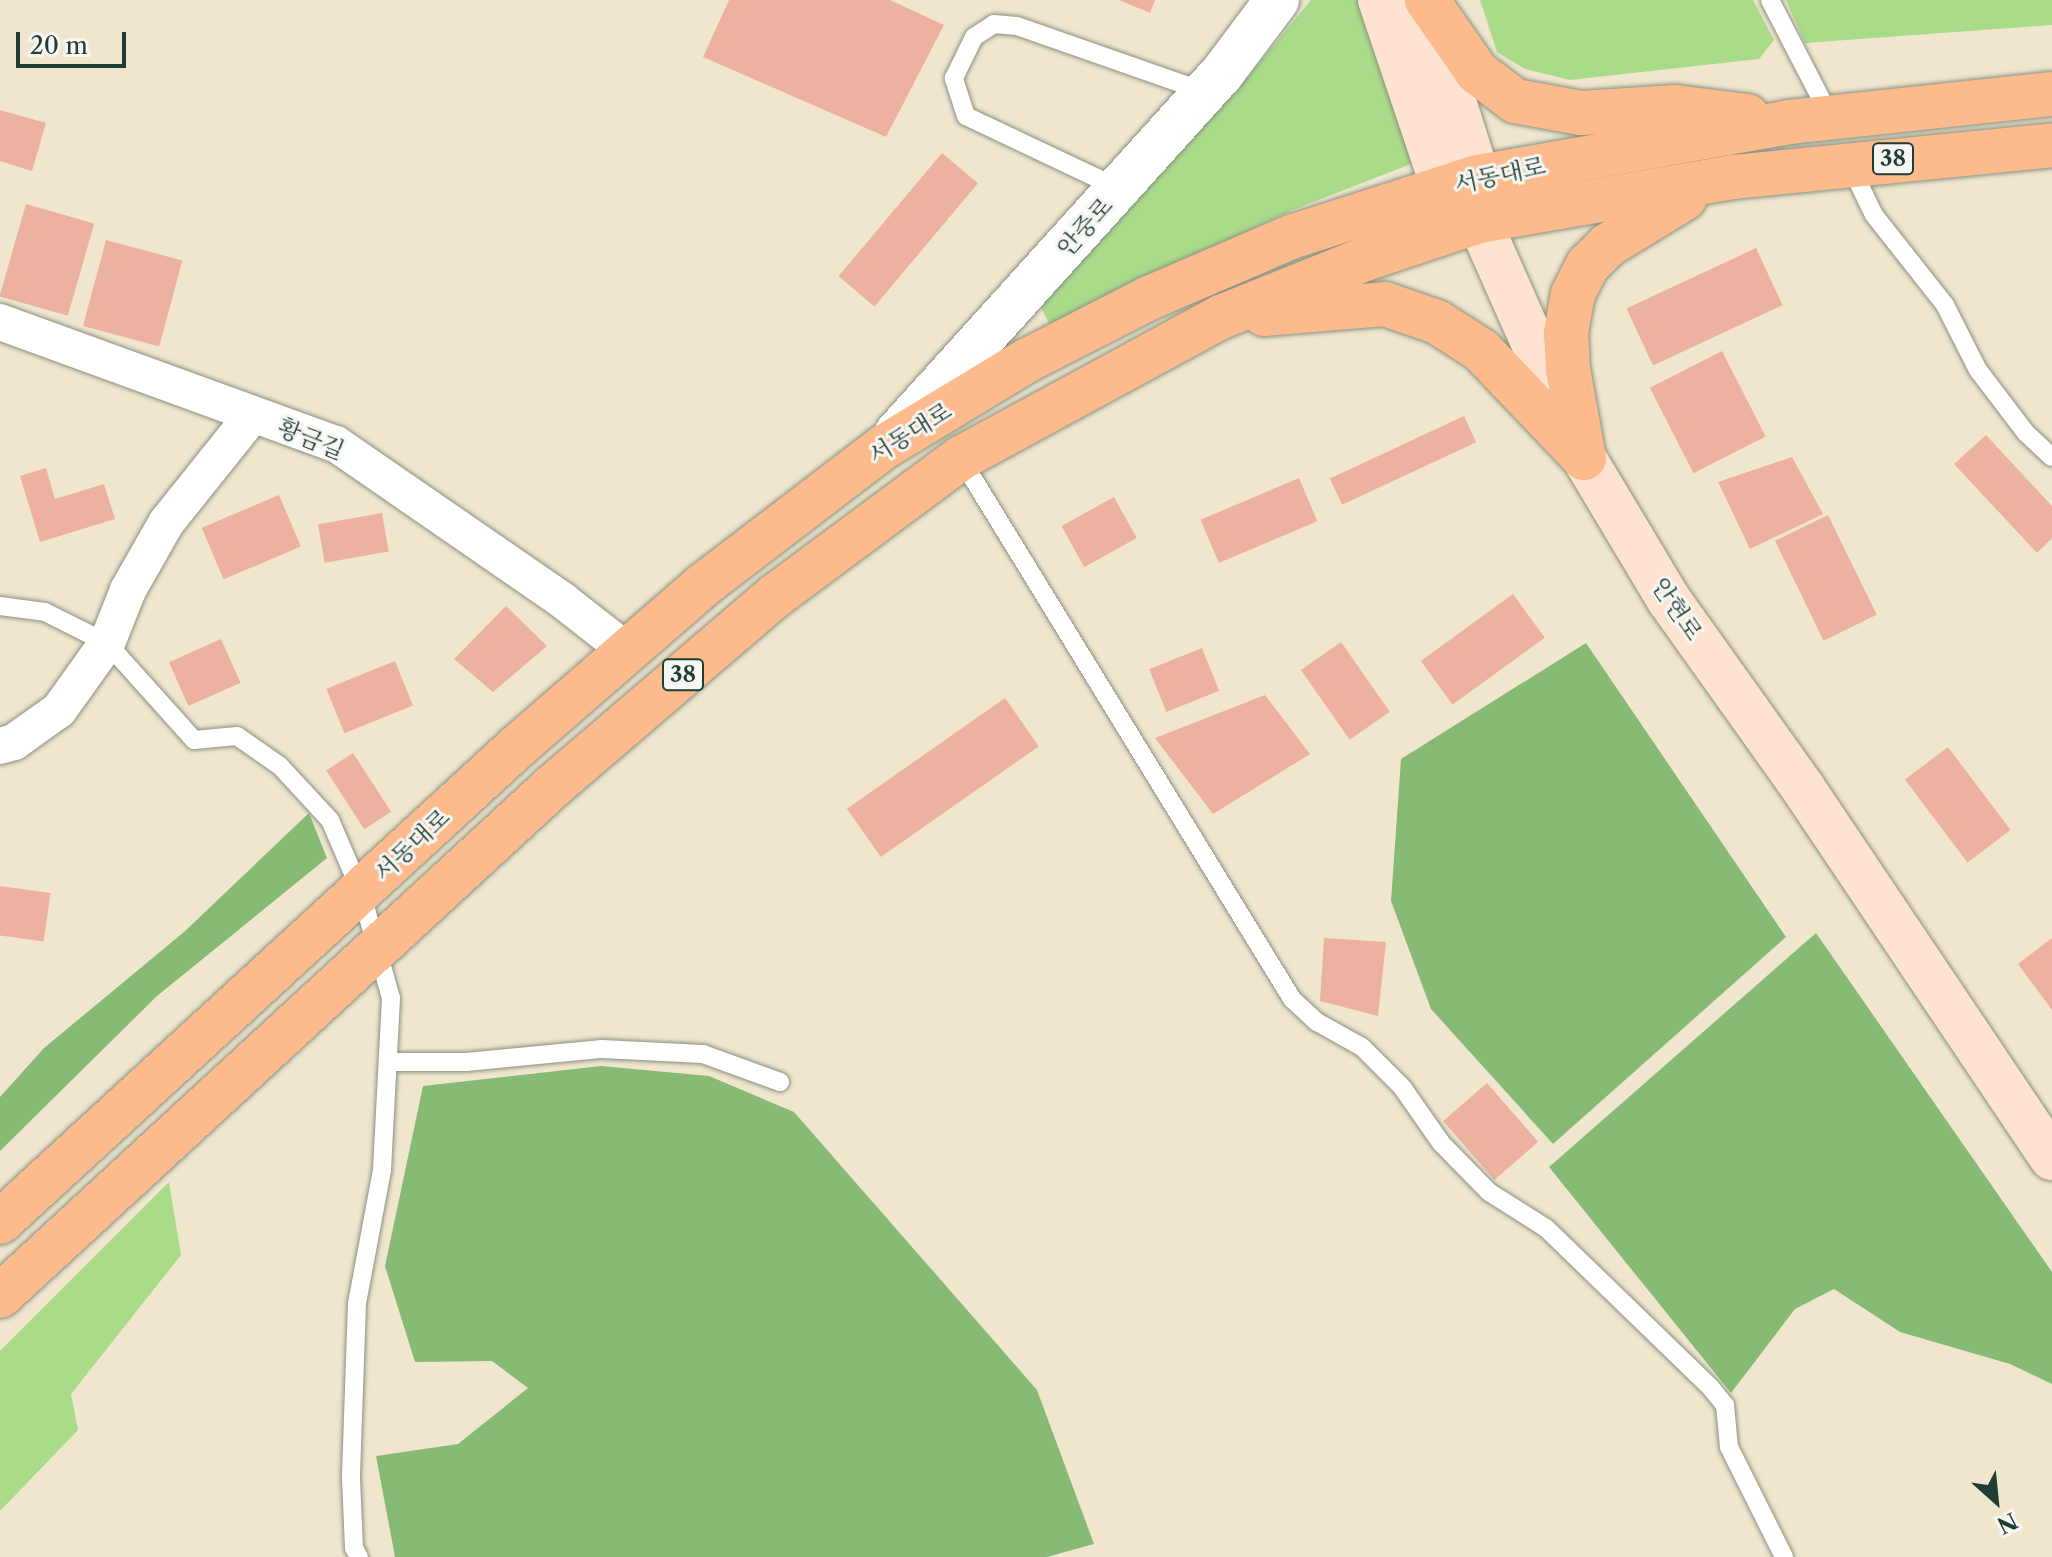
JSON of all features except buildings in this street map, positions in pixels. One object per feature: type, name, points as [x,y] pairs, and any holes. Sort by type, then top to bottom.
[{"type":"main road","points":[[1380,0],[1479,221]]},
{"type":"main road","points":[[1425,0],[1461,182]]},
{"type":"main road","points":[[1425,0],[1484,80],[1515,101],[1581,113],[1675,107],[1810,119]]},
{"type":"main road","name":"서동대로","points":[[0,1222],[626,650],[782,521],[884,447],[1026,361],[1149,298],[1294,236],[1461,182],[1810,119],[2052,94]]},
{"type":"main road","name":"서동대로","points":[[0,1296],[373,947],[775,596],[961,458],[1221,317],[1365,259],[1479,221],[1734,177],[1848,162],[2052,145]]},
{"type":"main road","points":[[1584,458],[1573,410],[1566,333],[1580,280],[1588,265],[1633,225],[1734,177]]},
{"type":"main road","name":"안현로","points":[[1479,221],[1584,458],[1669,600],[1803,788],[2049,1148]]},
{"type":"main road","points":[[1221,317],[1385,304],[1425,317],[1481,350],[1584,458]]},
{"type":"street","name":"안중로","points":[[884,447],[1205,92],[1277,0]]},
{"type":"street","name":"황금길","points":[[0,322],[251,417],[336,444],[562,600],[626,650]]},
{"type":"street","points":[[0,746],[14,742],[59,710],[107,643],[128,590],[166,523],[251,417]]},
{"type":"lane","points":[[1770,0],[1810,119]]},
{"type":"lane","points":[[1119,189],[966,116],[954,78],[974,37],[994,24],[1017,26],[1205,92]]},
{"type":"lane","points":[[1848,162],[1874,215],[1945,305],[1978,370],[2026,433],[2052,457]]},
{"type":"lane","points":[[961,458],[1292,999],[1317,1022],[1362,1047],[1402,1087],[1441,1143],[1489,1192],[1546,1228],[1711,1388],[1725,1405],[1729,1447],[1784,1557]]},
{"type":"lane","points":[[0,606],[45,612],[107,643],[194,740],[237,736],[280,766],[330,820],[361,892],[373,947],[391,998],[382,1170],[357,1303],[351,1479],[354,1548],[359,1557]]},
{"type":"lane","points":[[390,1062],[466,1062],[616,1050],[703,1054],[780,1082]]},
{"type":"green space","points":[[1311,0],[1358,0],[1421,160],[1288,212],[1050,325],[1039,304],[1250,74]]},
{"type":"green space","points":[[1480,0],[1753,0],[1774,40],[1759,59],[1570,80],[1525,69],[1497,52]]},
{"type":"green space","points":[[1786,0],[2052,0],[2052,25],[1805,43]]},
{"type":"green space","points":[[1586,643],[1786,937],[1553,1144],[1431,1009],[1391,901],[1401,759]]},
{"type":"green space","points":[[309,813],[327,858],[157,996],[0,1151],[0,1097],[44,1048],[184,932]]},
{"type":"green space","points":[[1816,933],[2052,1272],[2052,1384],[2010,1364],[1900,1332],[1834,1289],[1795,1309],[1731,1393],[1549,1167]]},
{"type":"green space","points":[[601,1066],[709,1076],[794,1112],[1037,1390],[1094,1544],[1047,1557],[395,1557],[376,1456],[458,1444],[528,1388],[492,1361],[415,1362],[385,1266],[423,1086]]},
{"type":"green space","points":[[169,1182],[181,1255],[71,1394],[78,1430],[0,1511],[0,1351]]}]
